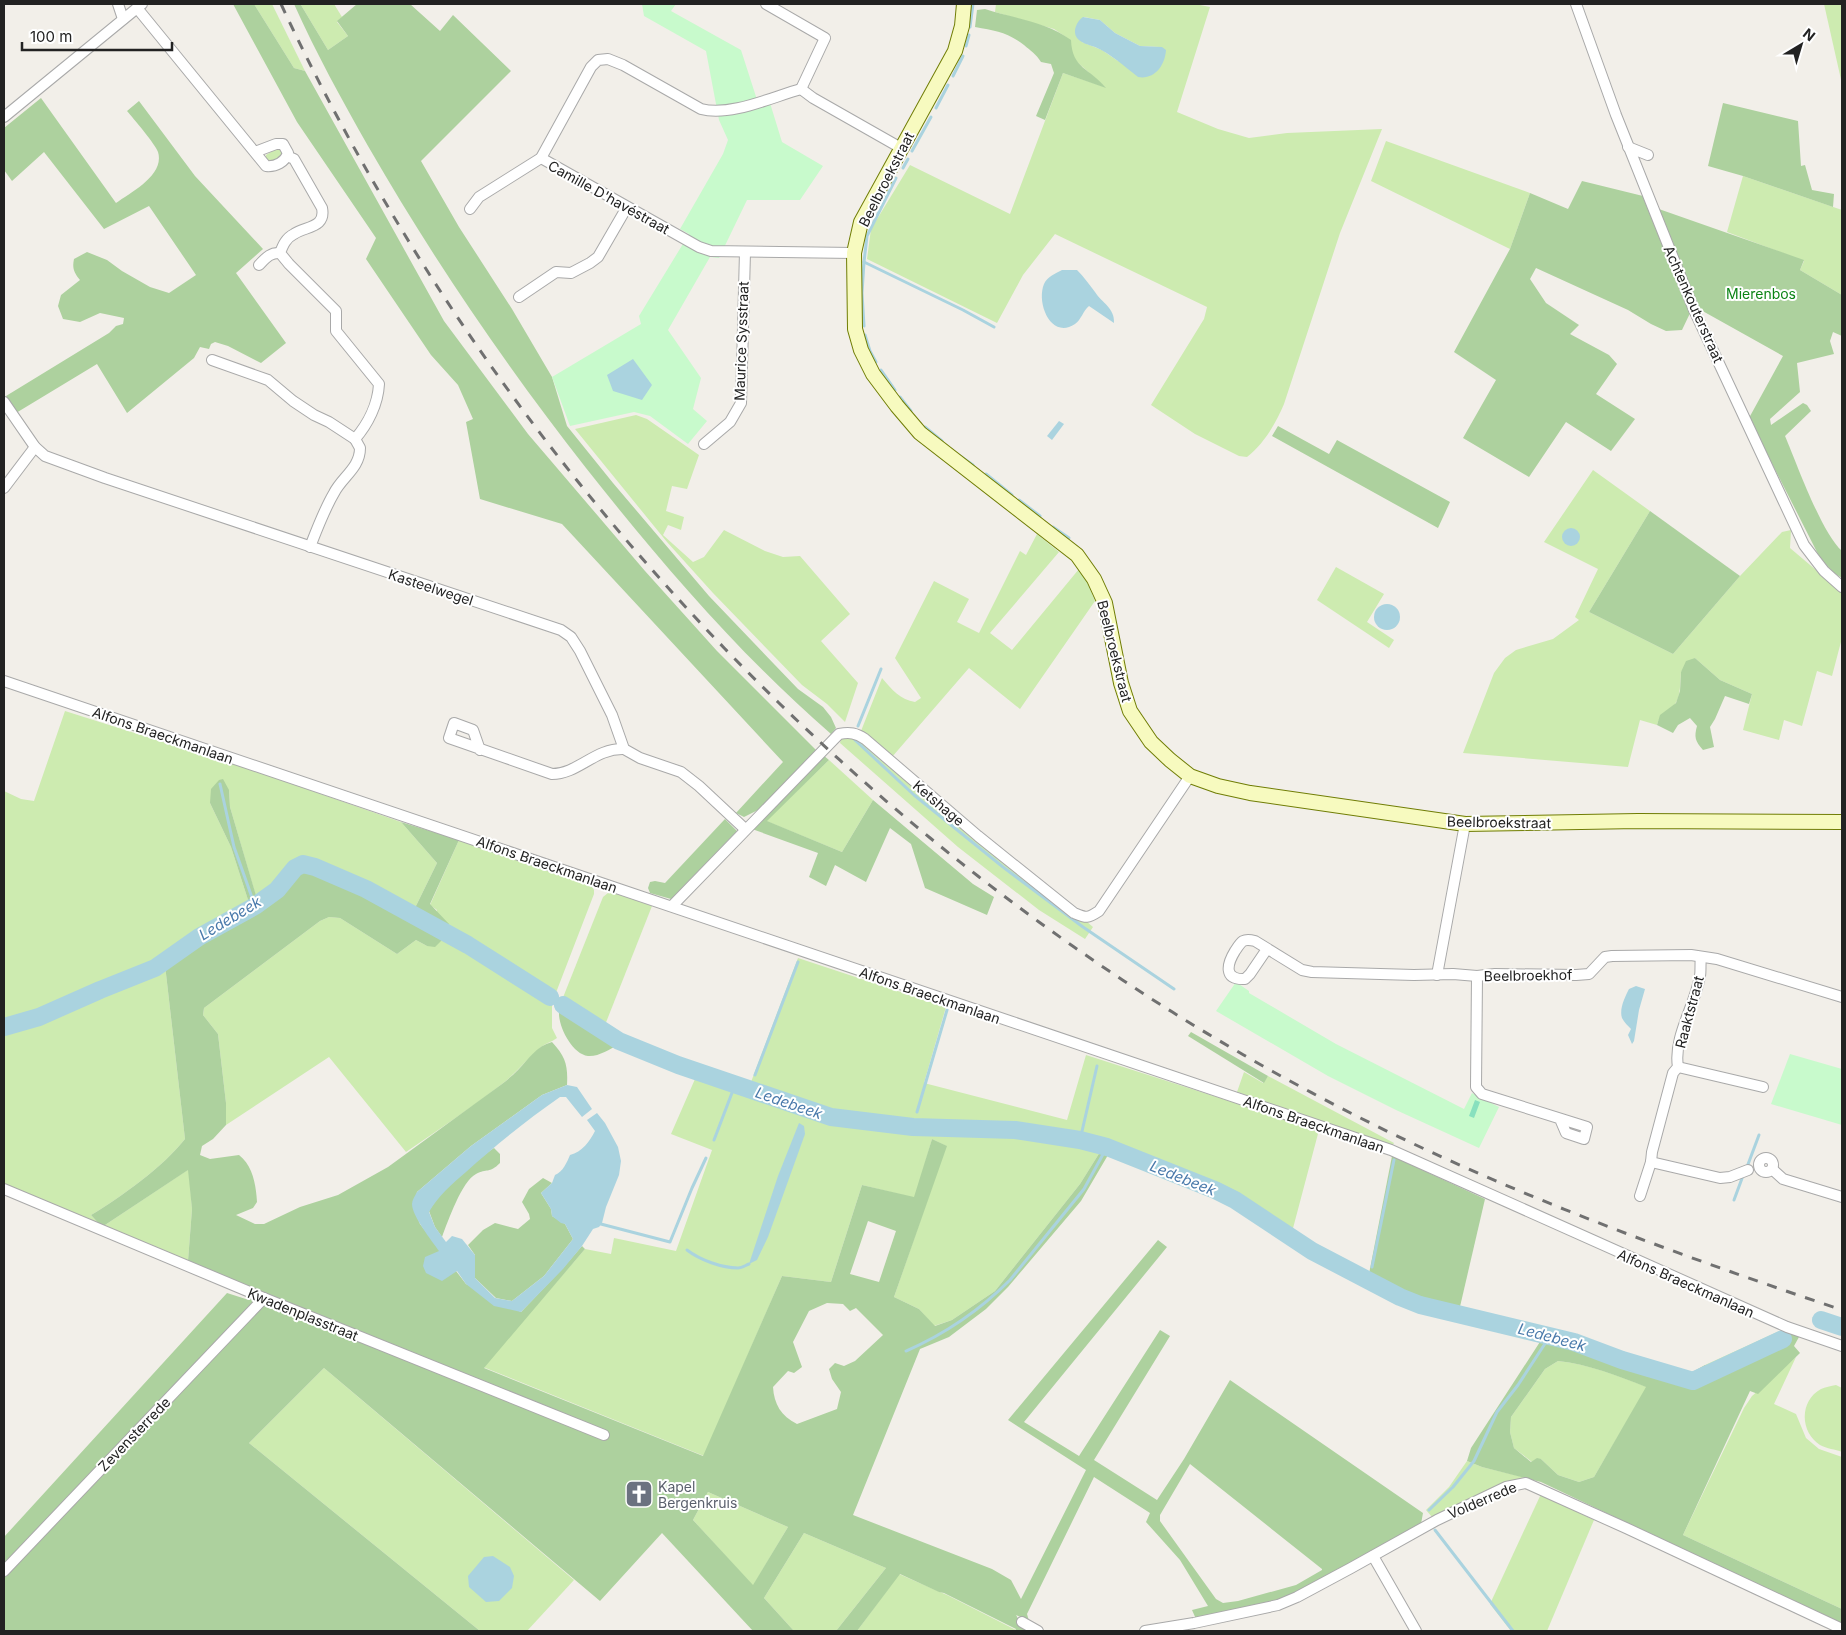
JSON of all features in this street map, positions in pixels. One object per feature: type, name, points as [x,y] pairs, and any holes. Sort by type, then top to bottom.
[{"type":"street","points":[[118,4],[123,19]]},
{"type":"street","points":[[766,4],[825,38],[801,89],[813,98],[901,148]]},
{"type":"street","name":"Beelbroekstraat","points":[[964,4],[962,26],[955,51],[861,222],[854,253],[855,329],[861,350],[873,374],[896,406],[920,433],[1077,555],[1094,579],[1104,603],[1120,683],[1130,711],[1151,742],[1170,760],[1190,776],[1218,786],[1250,793],[1465,824],[1638,821],[1842,822]]},
{"type":"street","name":"Achtenkouterstraat","points":[[1576,4],[1628,147],[1694,310],[1804,544],[1824,571],[1842,587]]},
{"type":"street","points":[[4,117],[140,6],[266,166],[273,167],[286,159],[288,153],[282,144],[276,144],[255,152]]},
{"type":"street","name":"Camille D'havéstraat","points":[[801,89],[738,108],[710,111],[700,109],[608,58],[598,60],[591,67],[541,158],[699,247],[711,251],[854,253]]},
{"type":"street","points":[[1628,147],[1648,155]]},
{"type":"street","points":[[280,253],[283,244],[292,234],[317,224],[322,219],[323,214],[322,208],[294,159],[287,156]]},
{"type":"street","points":[[470,209],[479,197],[541,158]]},
{"type":"street","points":[[519,297],[556,272],[570,273],[598,257],[627,207]]},
{"type":"street","points":[[259,265],[267,256],[274,252],[280,253],[336,311],[336,331],[379,384],[377,398],[368,422],[355,439]]},
{"type":"street","name":"Maurice Sysstraat","points":[[704,444],[730,422],[741,403],[745,252]]},
{"type":"street","points":[[212,360],[268,380],[293,402],[355,439],[360,448],[358,460],[349,475],[341,481],[333,494],[310,547]]},
{"type":"street","points":[[4,402],[35,447],[4,488]]},
{"type":"street","name":"Kasteelwegel","points":[[35,447],[45,456],[105,478],[561,630],[571,637],[580,651],[612,715],[624,749]]},
{"type":"street","name":"Alfons Braeckmanlaan","points":[[4,681],[1391,1150],[1778,1323],[1842,1346]]},
{"type":"street","name":"Ketshage","points":[[672,906],[839,734],[848,732],[857,734],[978,836],[1074,913],[1089,918],[1099,911],[1190,776]]},
{"type":"street","points":[[480,750],[552,774],[560,774],[605,750],[624,749],[640,758],[681,772],[699,786],[745,829]]},
{"type":"street","points":[[1437,975],[1465,824]]},
{"type":"street","name":"Beelbroekhof","points":[[1267,949],[1302,970],[1312,972],[1477,976],[1495,974],[1589,974],[1606,958],[1612,956],[1691,955],[1716,959],[1842,997]]},
{"type":"street","name":"Raaktstraat","points":[[1678,1067],[1676,1058],[1700,977],[1701,957]]},
{"type":"street","points":[[1477,976],[1476,1087],[1482,1094],[1560,1118]]},
{"type":"street","name":"Raaktstraat","points":[[1678,1067],[1763,1087]]},
{"type":"street","name":"Raaktstraat","points":[[1640,1196],[1673,1073],[1678,1067]]},
{"type":"street","points":[[1650,1162],[1720,1178],[1730,1177],[1745,1171]]},
{"type":"street","points":[[1772,1169],[1783,1179],[1842,1197]]},
{"type":"street","name":"Kwadenplasstraat","points":[[4,1189],[264,1298],[604,1435]]},
{"type":"street","name":"Zevensterrede","points":[[4,1571],[264,1298]]},
{"type":"street","name":"Volderrede","points":[[1144,1631],[1194,1623],[1278,1605],[1297,1597],[1437,1520],[1506,1487],[1526,1483],[1842,1629]]},
{"type":"street","points":[[1373,1556],[1416,1631]]},
{"type":"street","points":[[1022,1622],[1036,1631]]},
{"type":"green space","points":[[233,4],[254,4],[294,68],[305,71],[444,321],[528,434],[645,571],[717,651],[816,750],[760,809],[744,817],[736,813],[783,762],[562,524],[480,499],[466,422],[473,419],[458,385],[431,355],[366,259],[376,238],[297,122]]},
{"type":"green space","points":[[254,4],[272,4],[305,71],[294,68]]},
{"type":"green space","points":[[294,4],[303,4],[301,5],[328,50],[348,36],[337,21],[357,4],[410,4],[440,31],[453,15],[511,71],[421,161],[459,227],[512,309],[552,377],[567,426],[709,596],[798,689],[823,707],[831,717],[836,728],[831,734],[797,704],[702,607],[643,539],[527,391],[471,311],[418,230],[339,94]]},
{"type":"green space","points":[[334,4],[342,17],[337,22],[348,36],[328,50],[301,5]]},
{"type":"green space","points":[[642,4],[676,4],[671,11],[741,50],[759,106],[770,103],[782,142],[823,166],[800,200],[747,200],[719,258],[710,257],[668,330],[701,378],[693,409],[707,421],[688,444],[650,416],[634,412],[570,426],[552,377],[641,324],[639,316],[689,234],[680,229],[723,154],[728,140],[719,120],[706,51],[644,16]]},
{"type":"green space","points":[[996,4],[1195,4],[1210,7],[1177,112],[1218,129],[1249,138],[1287,133],[1382,129],[1340,233],[1284,404],[1269,433],[1247,457],[1239,456],[1195,434],[1151,405],[1204,319],[1207,307],[1055,234],[1023,275],[997,323],[867,259],[871,229],[910,165],[1010,214],[1063,73],[1105,87],[1075,60],[1066,37],[1054,29],[995,12]],"holes":[[[1084,17],[1100,20],[1115,33],[1140,46],[1160,47],[1118,61],[1102,50],[1082,42]]]},
{"type":"green space","points":[[1824,4],[1842,4],[1842,84]]},
{"type":"green space","points":[[985,9],[1030,21],[1062,34],[1071,40],[1072,50],[1078,63],[1106,88],[1063,73],[1045,120],[1036,116],[1054,73],[1051,64],[1041,62],[1031,51],[1012,37],[975,27],[977,10]]},
{"type":"green space","points":[[41,98],[116,203],[138,188],[152,175],[159,160],[158,152],[127,111],[139,101],[195,176],[263,249],[236,273],[286,343],[261,363],[228,346],[215,342],[211,344],[209,349],[200,347],[194,358],[127,413],[97,364],[16,413],[6,396],[109,333],[116,326],[123,324],[124,318],[100,313],[80,322],[63,319],[58,306],[61,295],[80,280],[74,270],[74,259],[87,252],[107,260],[150,287],[169,293],[196,275],[149,206],[104,229],[44,152],[12,181],[4,170],[4,128]]},
{"type":"green space","points":[[1723,103],[1798,121],[1801,166],[1805,165],[1812,190],[1834,194],[1833,207],[1708,166]]},
{"type":"green space","points":[[1386,141],[1530,193],[1510,249],[1371,181]]},
{"type":"green space","points":[[280,148],[283,152],[281,157],[270,162],[266,159],[266,155]]},
{"type":"green space","points":[[1743,176],[1842,210],[1842,295],[1800,270],[1804,261],[1727,232]]},
{"type":"green space","points":[[1582,181],[1643,196],[1692,309],[1682,330],[1666,331],[1628,310],[1536,268],[1530,279],[1546,303],[1579,325],[1570,334],[1609,355],[1617,364],[1596,394],[1635,419],[1611,451],[1566,422],[1529,477],[1463,438],[1496,380],[1454,352],[1510,249],[1530,193],[1568,209]]},
{"type":"green space","name":"Mierenbos","points":[[1656,208],[1804,260],[1800,270],[1842,295],[1842,336],[1833,332],[1830,341],[1834,354],[1797,363],[1800,392],[1770,419],[1771,425],[1803,403],[1811,411],[1785,436],[1818,514],[1834,542],[1842,551],[1842,578],[1834,573],[1820,558],[1749,418],[1783,356],[1699,309]]},
{"type":"green space","points":[[636,415],[647,419],[699,455],[687,489],[672,486],[666,511],[684,517],[681,530],[668,525],[663,535],[693,562],[704,557],[724,530],[765,551],[783,557],[800,556],[850,614],[821,641],[858,683],[845,722],[827,704],[802,685],[713,593],[667,542],[575,429]]},
{"type":"green space","points":[[1278,426],[1329,454],[1337,440],[1450,502],[1438,528],[1272,436]]},
{"type":"green space","points":[[1593,470],[1650,511],[1589,612],[1673,654],[1740,576],[1782,532],[1791,530],[1790,548],[1842,592],[1842,638],[1832,676],[1817,671],[1802,726],[1784,720],[1779,740],[1743,730],[1752,694],[1720,680],[1695,658],[1681,672],[1677,701],[1662,715],[1657,725],[1640,720],[1628,767],[1463,753],[1494,673],[1505,658],[1516,650],[1553,639],[1579,620],[1575,617],[1598,569],[1544,542]]},
{"type":"green space","points":[[1650,511],[1740,576],[1673,654],[1589,612]]},
{"type":"green space","points":[[1037,534],[1059,552],[990,633],[1012,650],[1079,569],[1085,577],[1095,601],[1020,709],[969,668],[892,757],[861,731],[882,678],[905,699],[915,702],[921,698],[895,658],[934,581],[969,599],[957,622],[979,633],[1020,551],[1026,555]]},
{"type":"green space","points":[[1336,567],[1384,594],[1367,622],[1394,640],[1389,648],[1317,600]]},
{"type":"green space","points":[[1695,658],[1720,680],[1752,694],[1749,704],[1725,696],[1710,727],[1714,747],[1703,750],[1696,739],[1697,726],[1690,718],[1678,725],[1673,733],[1657,725],[1660,715],[1676,703],[1680,691],[1681,672],[1686,661]]},
{"type":"green space","points":[[65,711],[261,773],[401,822],[437,863],[415,908],[351,877],[316,863],[283,874],[275,886],[257,900],[230,807],[229,790],[210,803],[231,847],[249,903],[158,957],[165,965],[185,1139],[166,1160],[141,1181],[91,1215],[102,1227],[4,1184],[4,791],[21,799],[34,801]]},
{"type":"green space","points":[[853,736],[866,745],[977,841],[1093,927],[1085,939],[1039,910],[958,847],[840,743],[841,739]]},
{"type":"green space","points":[[823,755],[829,760],[767,821],[842,852],[873,800],[973,884],[994,897],[987,915],[925,888],[911,844],[890,828],[866,882],[835,865],[826,886],[809,877],[818,853],[752,829]]},
{"type":"green space","points":[[829,760],[873,800],[842,852],[766,821]]},
{"type":"green space","points":[[223,779],[229,790],[230,807],[257,899],[275,886],[292,865],[303,860],[316,863],[351,877],[415,908],[437,863],[401,822],[459,840],[430,904],[449,924],[441,941],[435,947],[427,946],[416,940],[397,954],[340,918],[329,917],[320,921],[204,1008],[203,1015],[218,1034],[226,1103],[226,1125],[213,1139],[202,1146],[200,1155],[210,1159],[239,1155],[251,1170],[255,1183],[257,1202],[253,1208],[236,1215],[255,1224],[264,1224],[300,1207],[338,1195],[388,1167],[502,1084],[537,1050],[552,1042],[565,1062],[567,1085],[542,1095],[471,1146],[417,1192],[414,1210],[420,1224],[466,1284],[521,1312],[582,1246],[585,1249],[484,1368],[703,1456],[782,1276],[831,1282],[862,1185],[914,1197],[932,1139],[947,1146],[894,1297],[919,1309],[935,1326],[952,1320],[995,1291],[1080,1184],[1100,1152],[1108,1155],[1081,1201],[1008,1287],[986,1309],[949,1337],[920,1349],[853,1515],[992,1569],[1011,1580],[1021,1599],[1086,1470],[1008,1420],[1158,1240],[1167,1247],[1024,1422],[1079,1456],[1160,1330],[1170,1336],[1094,1460],[1157,1500],[1184,1459],[1230,1380],[1423,1513],[1421,1524],[1330,1575],[1278,1601],[1196,1619],[1192,1610],[1208,1606],[1180,1560],[1146,1522],[1150,1513],[1094,1477],[1027,1614],[1029,1621],[1016,1615],[1025,1631],[1015,1631],[1016,1629],[944,1593],[900,1574],[857,1631],[836,1631],[886,1568],[804,1533],[764,1598],[794,1631],[753,1631],[662,1533],[600,1601],[324,1368],[249,1443],[480,1631],[4,1631],[4,1537],[227,1293],[249,1300],[254,1288],[188,1261],[192,1209],[188,1170],[102,1227],[91,1215],[141,1181],[166,1160],[185,1139],[165,965],[158,957],[249,903],[231,847],[210,803],[211,789],[219,780]],"holes":[[[868,1221],[896,1231],[879,1282],[850,1274]],[[827,1303],[843,1304],[850,1311],[856,1308],[883,1335],[855,1361],[844,1366],[835,1363],[829,1369],[832,1379],[841,1392],[837,1409],[797,1424],[791,1421],[779,1409],[773,1387],[788,1371],[794,1373],[802,1367],[793,1342],[809,1311]],[[1190,1464],[1322,1570],[1296,1585],[1238,1601],[1223,1603],[1216,1599],[1160,1521],[1160,1515]],[[708,1492],[788,1527],[753,1585],[693,1520]]]},
{"type":"green space","points":[[725,819],[737,831],[671,899],[650,893],[648,888],[650,882],[665,883]]},
{"type":"green space","points":[[459,840],[591,885],[594,890],[552,1003],[552,1028],[557,1038],[541,1047],[507,1080],[490,1093],[406,1152],[329,1057],[226,1125],[226,1103],[218,1034],[203,1015],[204,1008],[320,921],[329,917],[340,918],[397,954],[416,940],[427,946],[437,910],[430,905]]},
{"type":"green space","points":[[608,893],[623,895],[652,906],[605,1025],[562,1000],[603,897]]},
{"type":"green space","points":[[798,958],[946,1007],[924,1083],[1067,1120],[1086,1055],[1319,1130],[1292,1232],[1237,1196],[1083,1133],[1057,1132],[980,1123],[950,1124],[919,1120],[886,1121],[796,1104],[761,1089],[751,1082]]},
{"type":"green space","points":[[1236,982],[1249,991],[1249,993],[1336,1044],[1464,1109],[1472,1093],[1499,1107],[1479,1148],[1328,1076],[1216,1011]]},
{"type":"green space","points":[[562,1000],[622,1037],[685,1062],[746,1080],[761,1089],[756,1099],[695,1079],[618,1045],[596,1055],[588,1056],[582,1054],[567,1038],[561,1024],[559,1012]]},
{"type":"green space","points":[[1191,1032],[1268,1076],[1264,1083],[1188,1036]]},
{"type":"green space","points":[[1790,1054],[1842,1069],[1842,1125],[1771,1104]]},
{"type":"green space","points":[[1244,1072],[1263,1083],[1268,1076],[1394,1143],[1392,1146],[1237,1092]]},
{"type":"green space","points":[[695,1079],[809,1118],[868,1130],[931,1135],[1014,1135],[1100,1152],[1080,1184],[995,1291],[952,1320],[934,1326],[919,1309],[894,1297],[946,1146],[932,1139],[915,1198],[862,1185],[831,1282],[782,1276],[704,1456],[483,1367],[585,1249],[611,1254],[614,1238],[676,1251],[712,1150],[671,1134]]},
{"type":"green space","points":[[1475,1100],[1480,1102],[1474,1118],[1469,1116]]},
{"type":"green space","points":[[494,1148],[500,1154],[500,1163],[493,1169],[480,1172],[471,1178],[456,1202],[442,1237],[435,1227],[429,1211],[458,1176]]},
{"type":"green space","points":[[1392,1156],[1485,1199],[1459,1311],[1422,1302],[1402,1294],[1369,1274]]},
{"type":"green space","points":[[189,1169],[192,1209],[188,1261],[102,1227]]},
{"type":"green space","points":[[543,1178],[552,1183],[541,1193],[551,1209],[552,1216],[565,1224],[573,1239],[544,1276],[512,1301],[496,1298],[475,1278],[475,1255],[468,1245],[483,1230],[495,1223],[518,1229],[530,1219],[522,1202],[529,1189]]},
{"type":"green space","points":[[1784,1329],[1792,1333],[1709,1370],[1705,1365]]},
{"type":"green space","points":[[1547,1331],[1575,1337],[1687,1375],[1705,1365],[1710,1370],[1791,1333],[1799,1337],[1794,1346],[1800,1353],[1758,1394],[1750,1391],[1683,1535],[1842,1609],[1842,1625],[1541,1482],[1482,1467],[1467,1461],[1471,1448]],"holes":[[[1558,1361],[1603,1371],[1646,1387],[1594,1477],[1579,1482],[1558,1475],[1541,1459],[1537,1458],[1531,1462],[1514,1448],[1510,1432],[1511,1417],[1545,1369]]]},
{"type":"green space","points":[[1796,1357],[1774,1404],[1796,1414],[1806,1438],[1819,1449],[1842,1457],[1842,1609],[1683,1535],[1744,1408],[1752,1396]]},
{"type":"green space","points":[[1558,1361],[1592,1368],[1647,1387],[1594,1477],[1579,1482],[1558,1475],[1541,1459],[1532,1462],[1514,1448],[1510,1432],[1511,1417],[1545,1369]]},
{"type":"green space","points":[[324,1368],[574,1580],[527,1631],[480,1631],[249,1443]]},
{"type":"green space","points":[[1836,1385],[1842,1388],[1842,1452],[1820,1445],[1813,1439],[1806,1425],[1805,1417],[1809,1401],[1814,1394],[1823,1388]]},
{"type":"green space","points":[[1467,1461],[1482,1467],[1523,1477],[1521,1480],[1480,1494],[1432,1517],[1426,1510],[1449,1487]]},
{"type":"green space","points":[[708,1492],[788,1527],[753,1586],[693,1520]]},
{"type":"green space","points":[[1541,1494],[1594,1520],[1547,1631],[1511,1631],[1490,1604]]},
{"type":"green space","points":[[804,1533],[886,1568],[836,1631],[794,1631],[764,1598]]},
{"type":"green space","points":[[899,1574],[947,1595],[1016,1630],[857,1631]]},
{"type":"water","points":[[1083,17],[1100,20],[1115,33],[1140,46],[1162,47],[1166,50],[1165,56],[1158,71],[1149,76],[1138,77],[1106,53],[1085,44],[1077,38],[1075,29]]},
{"type":"water","points":[[1062,270],[1077,270],[1110,310],[1114,323],[1089,306],[1075,324],[1066,328],[1059,327],[1047,317],[1042,301],[1044,284],[1047,279]]},
{"type":"water","points":[[633,359],[652,385],[642,400],[613,391],[607,375]]},
{"type":"water","points":[[1059,421],[1064,424],[1052,440],[1047,436]]},
{"type":"water","points":[[1571,528],[1577,531],[1580,537],[1577,543],[1571,546],[1565,543],[1562,537],[1565,531]]},
{"type":"water","points":[[1387,604],[1396,608],[1400,617],[1396,626],[1387,630],[1378,626],[1374,617],[1378,608]]},
{"type":"water","points":[[1636,986],[1645,989],[1632,1044],[1628,1035],[1631,1029],[1622,1018],[1621,1011],[1629,989]]},
{"type":"water","points":[[567,1085],[577,1087],[592,1109],[582,1117],[566,1097],[560,1097],[500,1142],[477,1162],[446,1190],[429,1212],[435,1227],[446,1242],[452,1236],[462,1239],[475,1255],[475,1278],[495,1298],[512,1301],[544,1276],[573,1239],[565,1224],[552,1216],[551,1209],[541,1193],[552,1183],[555,1175],[566,1164],[570,1155],[582,1149],[591,1139],[595,1131],[587,1120],[597,1113],[605,1123],[618,1147],[621,1161],[619,1175],[599,1227],[593,1229],[563,1269],[521,1312],[494,1306],[466,1284],[457,1271],[442,1281],[426,1273],[423,1266],[425,1257],[439,1251],[415,1215],[412,1202],[417,1192],[471,1146],[542,1095]]},
{"type":"water","points":[[799,1123],[804,1126],[805,1134],[768,1237],[757,1260],[749,1264],[778,1176]]},
{"type":"water","points":[[493,1556],[510,1567],[514,1576],[512,1588],[499,1601],[486,1602],[469,1587],[468,1576],[484,1557]]},
{"type":"waterway","points":[[970,27],[973,4]]},
{"type":"waterway","points":[[966,46],[969,35]]},
{"type":"waterway","points":[[953,76],[963,56]]},
{"type":"waterway","points":[[936,108],[948,85]]},
{"type":"waterway","points":[[912,151],[931,117]]},
{"type":"waterway","points":[[903,168],[908,159]]},
{"type":"waterway","points":[[896,178],[867,236],[864,262],[994,327]]},
{"type":"waterway","points":[[864,262],[862,293],[864,326]]},
{"type":"waterway","points":[[865,335],[876,362]]},
{"type":"waterway","points":[[881,370],[895,390]]},
{"type":"waterway","points":[[900,397],[911,411]]},
{"type":"waterway","points":[[925,427],[942,441]]},
{"type":"waterway","points":[[960,456],[973,465]]},
{"type":"waterway","points":[[986,474],[1012,495]]},
{"type":"waterway","points":[[1019,500],[1040,516]]},
{"type":"waterway","points":[[1053,527],[1069,538]]},
{"type":"waterway","points":[[858,726],[881,669]]},
{"type":"waterway","points":[[855,740],[914,795],[1003,867],[1083,927],[1174,989]]},
{"type":"waterway","points":[[220,784],[234,847],[255,906]]},
{"type":"waterway","name":"Ledebeek","points":[[4,1027],[39,1017],[155,968],[199,937],[255,906],[277,890],[295,868],[303,864],[315,867],[366,889],[468,945],[550,997]]},
{"type":"waterway","points":[[755,1075],[798,962]]},
{"type":"waterway","name":"Ledebeek","points":[[563,1005],[619,1041],[678,1065],[831,1117],[913,1127],[1015,1130],[1080,1140],[1107,1147],[1215,1190],[1235,1200],[1312,1251],[1400,1297],[1420,1305],[1574,1342],[1622,1360],[1693,1381],[1783,1339]]},
{"type":"waterway","points":[[917,1112],[947,1010]]},
{"type":"waterway","points":[[1080,1140],[1097,1066]]},
{"type":"waterway","points":[[714,1140],[735,1085]]},
{"type":"waterway","points":[[1747,1167],[1759,1135]]},
{"type":"waterway","points":[[906,1351],[934,1337],[961,1320],[987,1301],[1010,1280],[1084,1189],[1107,1147]]},
{"type":"waterway","points":[[597,1223],[670,1242],[706,1158]]},
{"type":"waterway","points":[[1372,1267],[1394,1160]]},
{"type":"waterway","points":[[1734,1200],[1744,1173]]},
{"type":"waterway","points":[[687,1250],[705,1260],[725,1267],[739,1268],[749,1264]]},
{"type":"waterway","name":"Ledebeek","points":[[1368,1280],[1370,1275]]},
{"type":"waterway","name":"Ledebeek","points":[[1821,1320],[1842,1327]]},
{"type":"waterway","points":[[1429,1510],[1453,1487],[1474,1461],[1497,1412],[1518,1385],[1550,1336]]},
{"type":"waterway","points":[[1435,1530],[1513,1631]]},
{"type":"railway","points":[[281,4],[369,174],[470,336],[584,489],[710,633],[847,767],[994,889],[1151,998],[1316,1095],[1444,1158],[1575,1213],[1707,1263],[1842,1310]]},
{"type":"place","name":"Kapel Bergenkruis","points":[[639,1494]]}]
